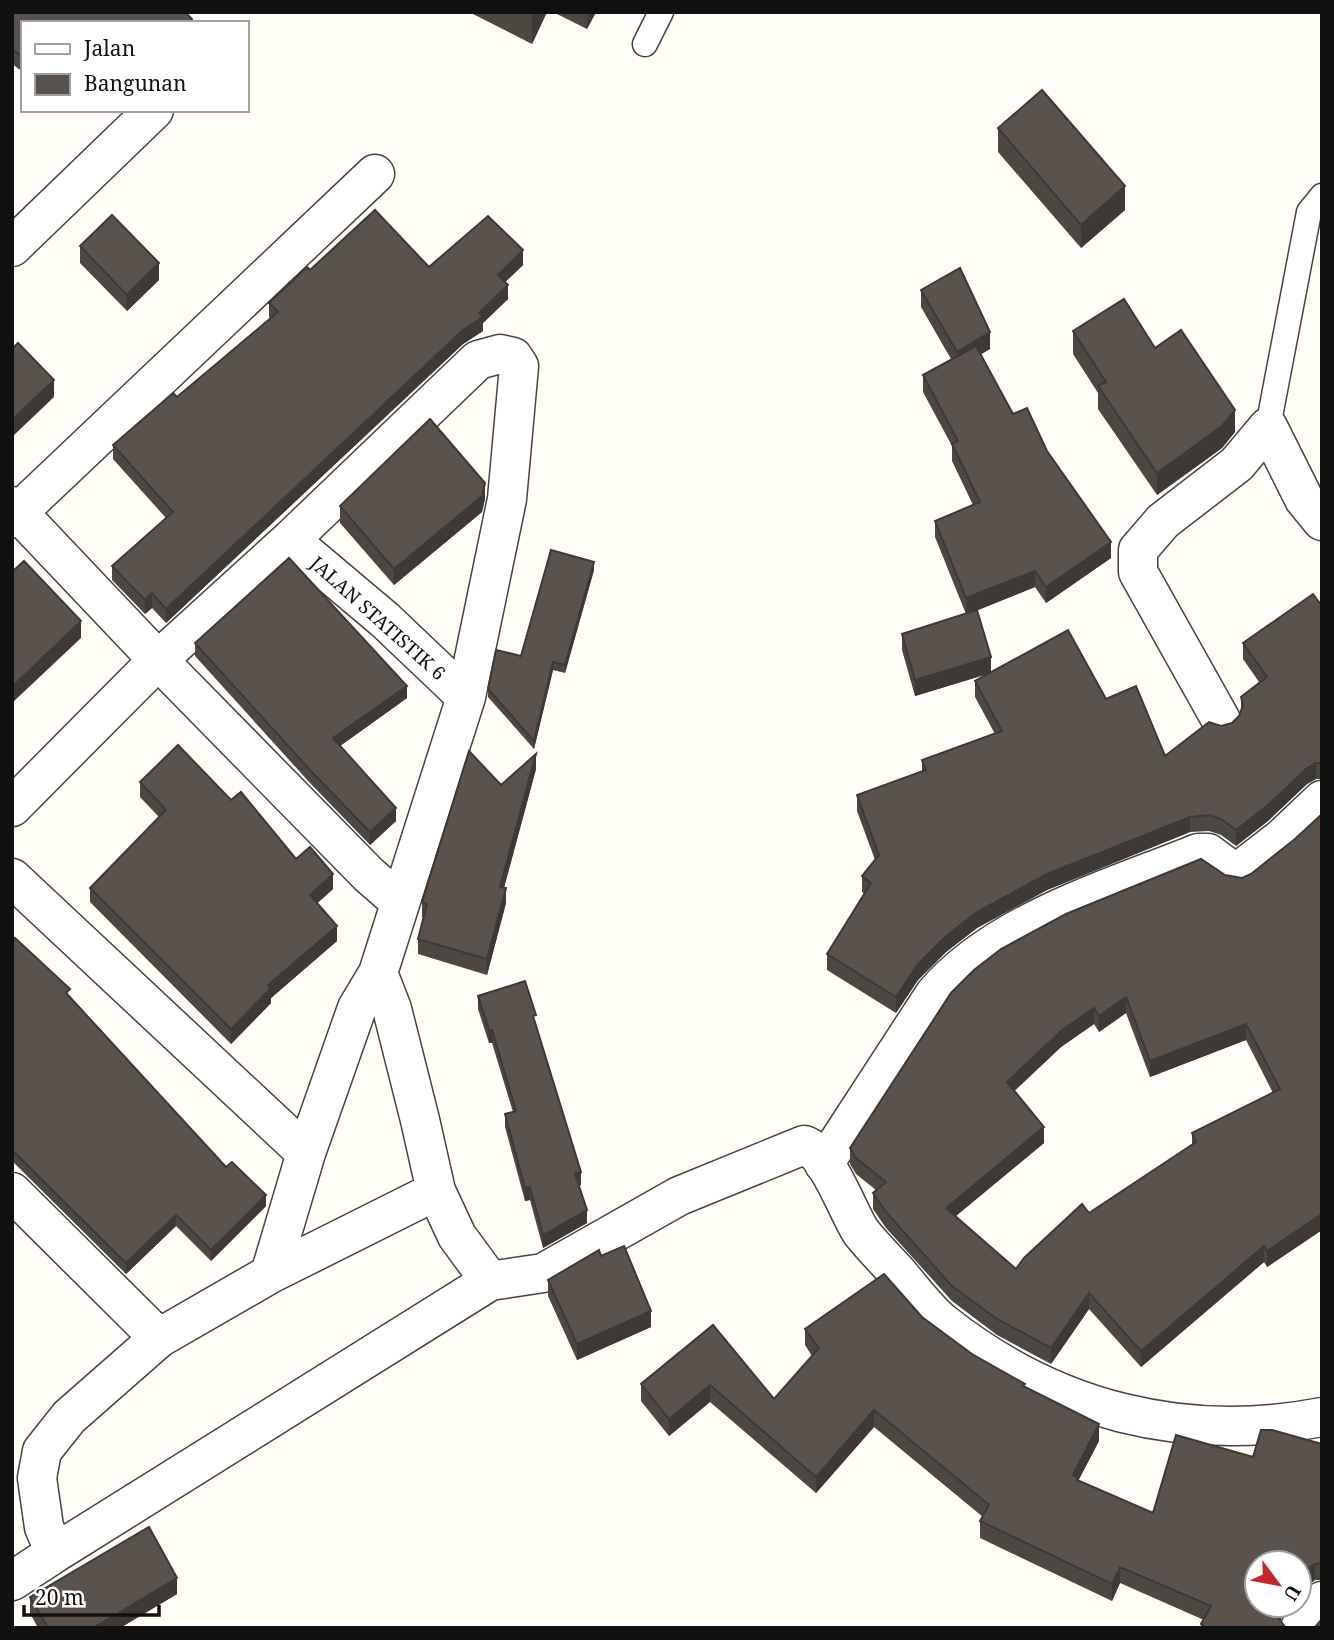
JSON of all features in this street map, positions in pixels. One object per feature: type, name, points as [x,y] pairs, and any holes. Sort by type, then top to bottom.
[{"type":"street","points":[[12,247],[152,112]]},
{"type":"street","points":[[375,174],[14,512],[369,875],[400,902]]},
{"type":"street","points":[[12,807],[158,660],[290,540],[478,360],[500,354],[513,357],[519,366],[507,499],[466,697],[378,973],[357,1008],[306,1153],[270,1274]]},
{"type":"street","points":[[1221,720],[1138,572],[1138,550],[1163,522],[1237,464],[1268,427],[1304,499],[1322,521]]},
{"type":"street","name":"JALAN STATISTIK 6","points":[[290,540],[385,620],[466,697]]},
{"type":"street","points":[[824,1164],[934,995],[947,979],[965,964],[993,945],[1058,909],[1198,853],[1208,853],[1238,872],[1282,838],[1322,800]]},
{"type":"street","points":[[12,878],[306,1153]]},
{"type":"street","points":[[378,973],[392,1009],[436,1191],[457,1236],[490,1281]]},
{"type":"street","points":[[12,1581],[490,1281],[543,1273],[679,1196],[799,1145],[812,1148],[824,1164],[861,1231],[940,1321],[1005,1367],[1086,1403],[1137,1418],[1212,1427],[1296,1422],[1322,1417]]},
{"type":"street","points":[[55,1553],[44,1527],[37,1478],[42,1451],[69,1417],[159,1338],[270,1274],[436,1191]]},
{"type":"street","points":[[12,1192],[159,1338]]},
{"type":"street","points":[[1300,1628],[1322,1601]]},
{"type":"lane","points":[[645,44],[661,12]]},
{"type":"lane","points":[[1268,427],[1309,212],[1322,195]]},
{"type":"building","points":[[12,12],[185,12],[192,19],[21,21],[21,56],[12,49]]},
{"type":"building","points":[[1042,90],[1125,186],[1081,225],[998,128]]},
{"type":"building","points":[[375,210],[429,267],[488,216],[523,250],[498,275],[508,285],[479,313],[483,317],[463,330],[166,609],[152,593],[145,600],[112,566],[173,512],[113,445],[173,393],[177,397],[278,312],[269,303],[307,267],[310,270]]},
{"type":"building","points":[[112,215],[159,263],[127,295],[80,246]]},
{"type":"building","points":[[960,268],[990,332],[957,352],[921,290]]},
{"type":"building","points":[[1124,299],[1155,348],[1181,330],[1235,410],[1222,426],[1157,473],[1098,386],[1106,382],[1073,331]]},
{"type":"building","points":[[18,343],[54,380],[12,420],[12,349]]},
{"type":"building","points":[[976,346],[1013,414],[1027,408],[1047,451],[1111,542],[1046,587],[1035,571],[966,598],[935,521],[980,502],[952,444],[958,441],[923,375]]},
{"type":"building","points":[[430,419],[485,483],[482,496],[394,569],[340,506]]},
{"type":"building","points":[[551,550],[594,562],[565,665],[553,662],[534,741],[488,689],[496,650],[521,656]]},
{"type":"building","points":[[289,558],[407,686],[333,738],[396,808],[370,832],[195,643]]},
{"type":"building","points":[[24,561],[81,621],[12,687],[12,572]]},
{"type":"building","points":[[1313,594],[1322,606],[1322,763],[1307,768],[1268,805],[1236,830],[1221,819],[1209,815],[1190,817],[1047,874],[977,912],[946,936],[918,964],[896,997],[827,954],[871,883],[862,876],[879,855],[857,795],[926,770],[922,760],[1002,731],[975,681],[1068,630],[1106,699],[1136,686],[1165,756],[1209,722],[1221,726],[1232,723],[1239,716],[1243,705],[1241,697],[1267,677],[1243,643]]},
{"type":"building","points":[[977,610],[991,657],[915,680],[902,634]]},
{"type":"building","points":[[178,745],[231,800],[241,792],[296,859],[310,847],[333,874],[310,895],[337,926],[268,985],[271,988],[231,1029],[90,888],[166,810],[140,782]]},
{"type":"building","points":[[469,751],[501,785],[536,754],[500,887],[506,888],[487,959],[418,939],[427,904],[422,902]]},
{"type":"building","points":[[1322,814],[1322,1214],[1267,1251],[1264,1246],[1141,1351],[1089,1293],[1051,1348],[997,1319],[952,1286],[886,1212],[873,1193],[886,1182],[856,1158],[850,1148],[951,993],[1001,949],[1066,914],[1201,859],[1225,875],[1242,878],[1251,874]],"holes":[[[1126,997],[1150,1061],[1246,1024],[1280,1089],[1192,1133],[1196,1142],[1089,1213],[1082,1204],[1024,1258],[1016,1269],[946,1208],[1044,1127],[1007,1082],[1061,1031],[1094,1008],[1099,1016]]]},
{"type":"building","points":[[15,938],[70,989],[66,993],[226,1167],[232,1162],[266,1195],[211,1250],[176,1215],[126,1263],[12,1150],[12,941]]},
{"type":"building","points":[[525,981],[536,1015],[533,1016],[581,1172],[575,1174],[587,1210],[543,1235],[530,1187],[525,1188],[505,1114],[516,1111],[492,1030],[489,1030],[478,996]]},
{"type":"building","points":[[624,1246],[651,1311],[577,1344],[548,1280],[599,1250],[601,1256]]},
{"type":"building","points":[[884,1274],[922,1317],[972,1354],[1025,1384],[1023,1386],[1099,1424],[1073,1475],[1077,1480],[1153,1513],[1176,1435],[1253,1457],[1261,1430],[1272,1430],[1322,1444],[1322,1563],[1313,1565],[1313,1549],[1243,1549],[1243,1619],[1279,1619],[1286,1628],[1207,1628],[1201,1624],[1211,1606],[1120,1567],[1112,1584],[980,1521],[989,1505],[874,1410],[816,1477],[710,1385],[669,1419],[641,1384],[713,1325],[774,1399],[819,1348],[805,1329]]},
{"type":"building","points":[[149,1527],[177,1578],[93,1628],[48,1628],[30,1597]]},
{"type":"building","points":[[1322,1619],[1322,1628],[1314,1628],[1316,1626]]}]
